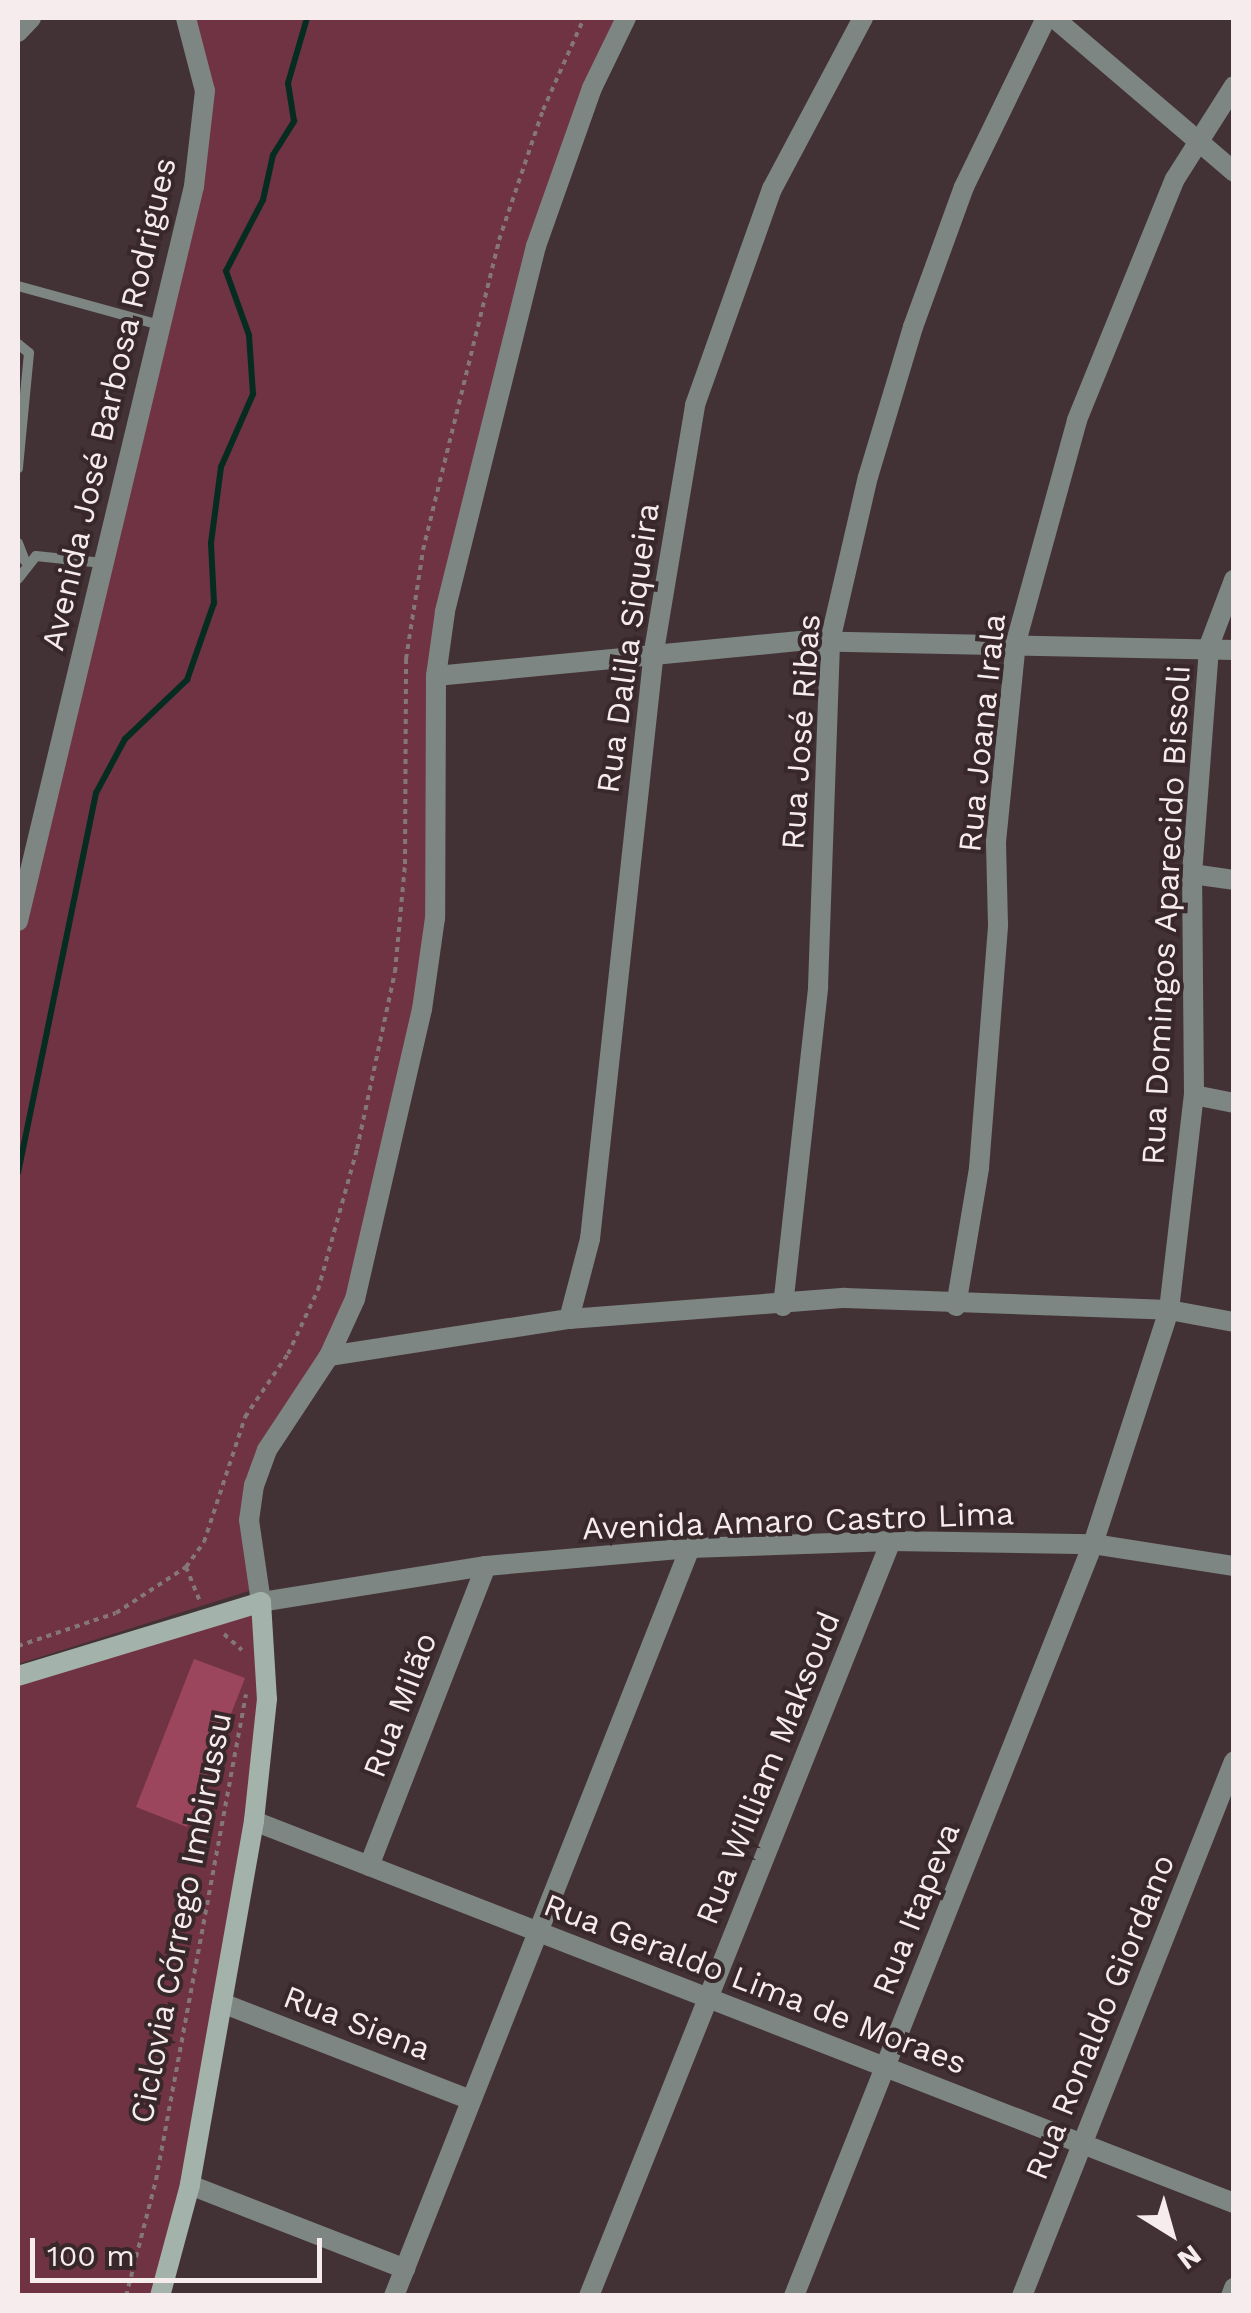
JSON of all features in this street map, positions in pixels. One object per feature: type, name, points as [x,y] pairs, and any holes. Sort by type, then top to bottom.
[{"type":"main road","name":"Avenida Amaro Castro Lima","points":[[18,1676],[261,1602]]},
{"type":"main road","points":[[160,2296],[190,2185],[254,1821],[267,1699],[261,1602]]},
{"type":"street","points":[[18,32],[31,18]]},
{"type":"street","name":"Avenida José Barbosa Rodrigues","points":[[18,921],[24,869],[104,563],[161,325],[202,127],[200,58],[186,18]]},
{"type":"street","points":[[261,1602],[248,1520],[254,1485],[285,1419],[329,1356],[371,1241],[422,1009],[434,918],[436,676],[445,612],[536,246],[592,88],[626,18]]},
{"type":"street","name":"Rua Dalila Siqueira","points":[[569,1320],[590,1238],[612,1071],[654,651],[695,405],[772,189],[864,18]]},
{"type":"street","name":"Rua José Ribas","points":[[783,1306],[818,987],[830,641],[868,477],[913,326],[964,187],[1046,18]]},
{"type":"street","points":[[1054,18],[1195,144],[1234,172]]},
{"type":"street","name":"Rua Joana Irala","points":[[956,1306],[980,1168],[998,925],[996,842],[1016,642],[1077,420],[1195,144],[1234,86]]},
{"type":"street","name":"Rua Domingos Aparecido Bissoli","points":[[1093,1544],[1169,1310],[1194,1095],[1192,874],[1209,646],[1234,580]]},
{"type":"street","points":[[436,676],[654,651],[830,641],[1209,646],[1234,650]]},
{"type":"street","points":[[1192,874],[1234,880]]},
{"type":"street","points":[[1194,1095],[1234,1103]]},
{"type":"street","points":[[329,1356],[569,1320],[783,1306],[845,1298],[956,1306],[1169,1310],[1234,1322]]},
{"type":"street","name":"Avenida Amaro Castro Lima","points":[[261,1602],[486,1566],[690,1548],[891,1541],[1093,1544],[1234,1566]]},
{"type":"street","name":"Rua William Maksoud","points":[[589,2296],[891,1541]]},
{"type":"street","name":"Rua Itapeva","points":[[794,2296],[1093,1544]]},
{"type":"street","points":[[394,2296],[690,1548]]},
{"type":"street","name":"Rua Milão","points":[[369,1866],[486,1566]]},
{"type":"street","name":"Rua Ronaldo Giordano","points":[[1022,2296],[1234,1762]]},
{"type":"street","name":"Rua Geraldo Lima de Moraes","points":[[254,1821],[1234,2202]]},
{"type":"street","name":"Rua Siena","points":[[222,2003],[471,2100]]},
{"type":"street","points":[[190,2185],[405,2269]]},
{"type":"street","points":[[1231,2296],[1234,2288]]},
{"type":"lane","points":[[18,286],[161,325]]},
{"type":"lane","points":[[18,344],[30,353],[18,468]]},
{"type":"lane","points":[[18,543],[26,561],[18,579]]},
{"type":"lane","points":[[26,561],[50,556],[104,563]]},
{"type":"path","points":[[18,1646],[116,1614],[186,1567],[204,1542],[245,1417],[305,1322],[357,1149],[400,926],[406,660],[423,550],[499,240],[544,110],[584,18]]},
{"type":"path","points":[[186,1567],[210,1627],[242,1648],[244,1662]]},
{"type":"path","name":"Ciclovia Córrego Imbirussu","points":[[126,2296],[156,2180],[246,1691]]},
{"type":"shaded area","points":[[192,18],[620,18],[592,76],[445,599],[434,905],[371,1229],[329,1344],[254,1472],[255,1589],[18,1664],[18,910],[203,115]]},
{"type":"shaded area","points":[[260,1610],[261,1740],[162,2295],[18,2295],[18,1683]]},
{"type":"building","points":[[194,1659],[245,1678],[187,1827],[136,1807]]},
{"type":"waterway","points":[[18,1173],[96,793],[125,739],[187,680],[214,603],[211,543],[221,467],[253,394],[249,335],[226,271],[263,200],[273,155],[294,121],[288,83],[307,18]]}]
